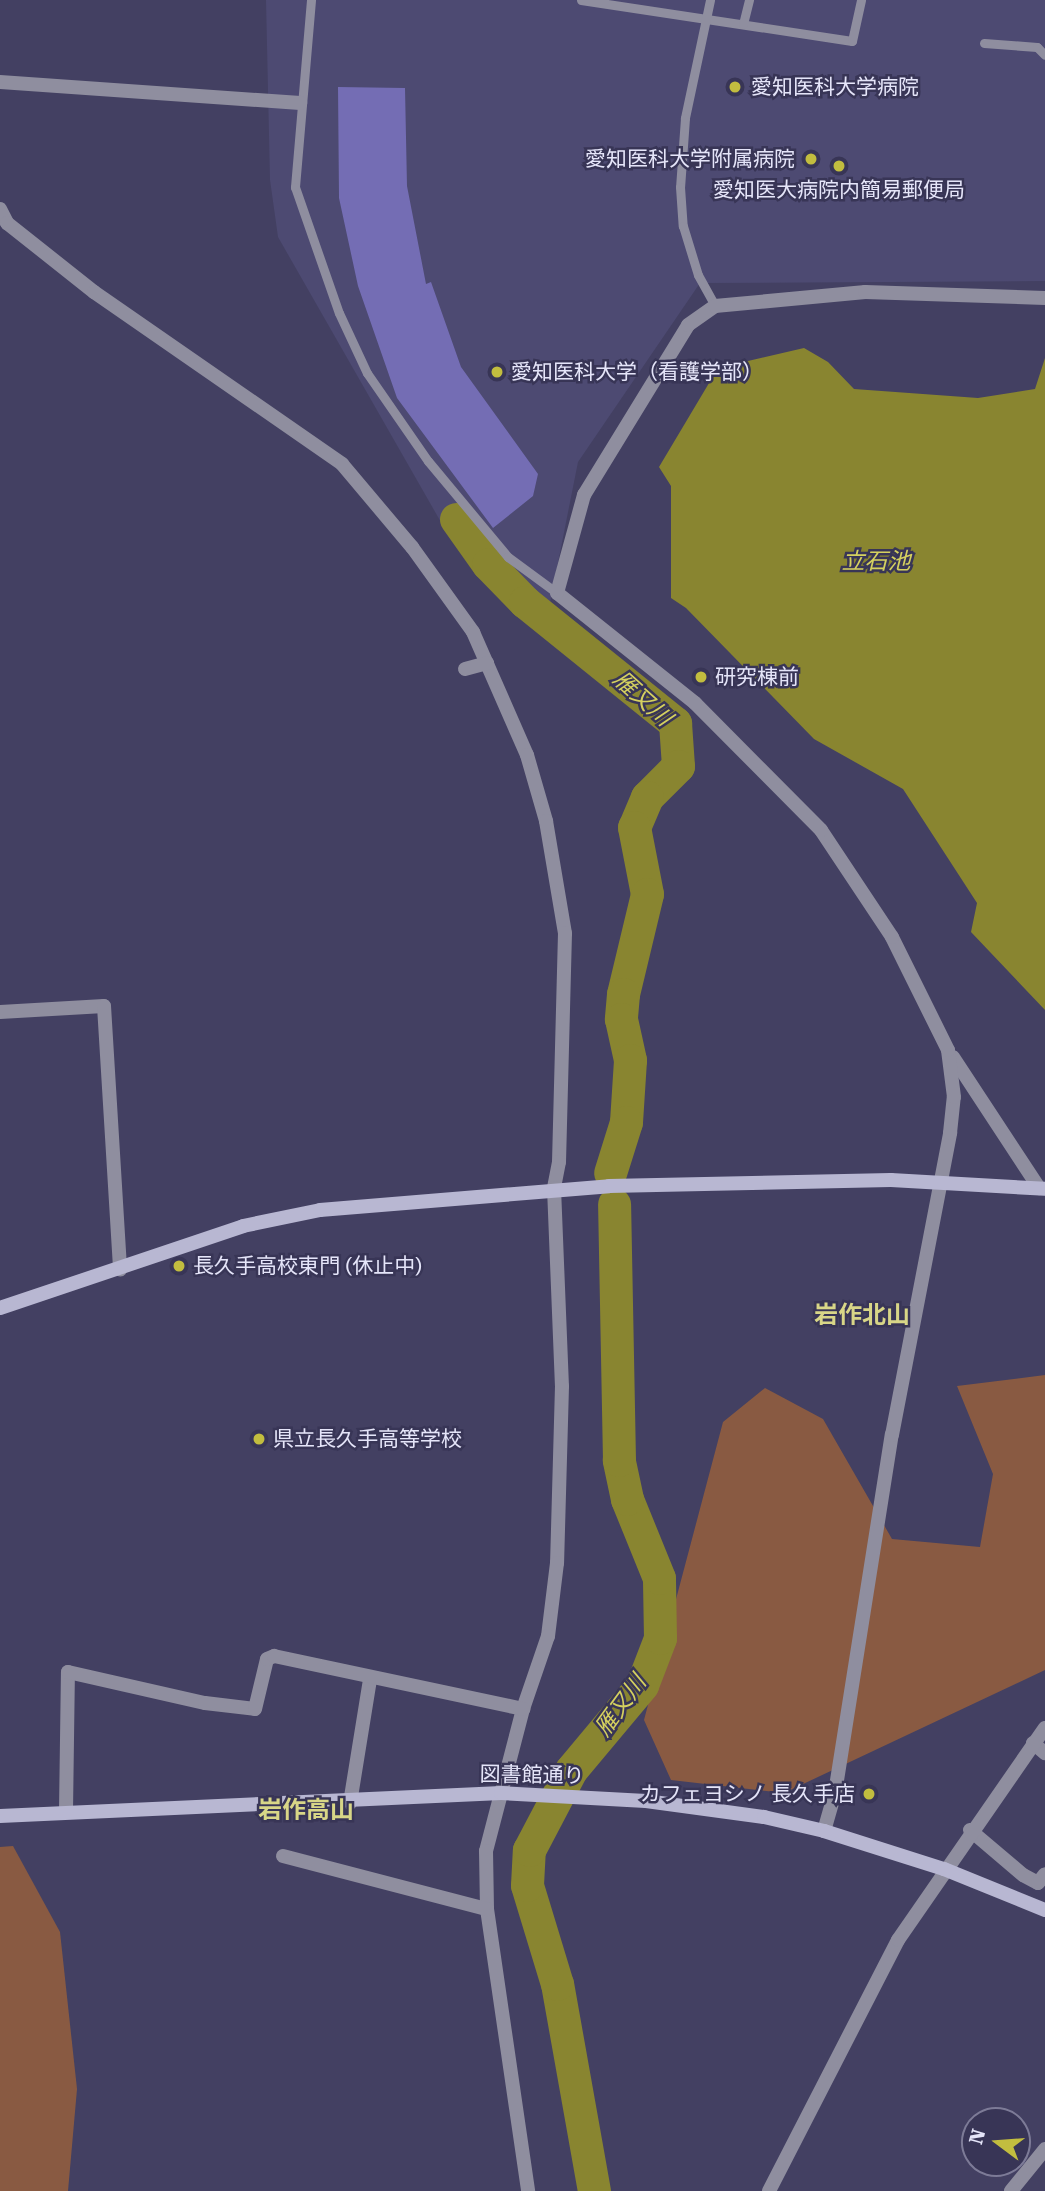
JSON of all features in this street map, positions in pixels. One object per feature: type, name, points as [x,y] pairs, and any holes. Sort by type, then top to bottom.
[{"type":"street","points":[[0,82],[300,103]]},
{"type":"street","points":[[0,209],[6,223],[93,292],[342,464],[432,574],[473,632],[531,768],[546,821],[565,933],[559,1162],[554,1188],[562,1386],[557,1563],[548,1636],[523,1709],[486,1851],[486,1909],[528,2191]]},
{"type":"street","points":[[1042,1189],[1021,1167],[948,1050],[892,937],[821,830],[695,703],[556,593],[584,495],[688,326],[715,306],[865,292],[1045,298]]},
{"type":"street","points":[[465,669],[486,663]]},
{"type":"street","points":[[0,1012],[104,1006],[120,1270]]},
{"type":"street","points":[[824,1831],[835,1793],[860,1611],[895,1413],[942,1182],[954,1097],[948,1050]]},
{"type":"street","points":[[0,1308],[120,1270],[243,1226],[320,1210],[554,1188],[942,1182],[1042,1189]]},
{"type":"street","points":[[66,1811],[68,1672],[205,1703],[256,1709],[267,1659],[274,1656],[370,1679],[523,1709]]},
{"type":"street","points":[[350,1803],[370,1679]]},
{"type":"street","points":[[769,2191],[871,1986],[944,1868],[1045,1728]]},
{"type":"street","points":[[1033,1743],[1045,1753]]},
{"type":"street","name":"図書館通り","points":[[1,1816],[66,1811],[350,1803],[501,1793],[579,1796],[717,1810],[824,1831],[944,1868],[1045,1910]]},
{"type":"street","points":[[970,1830],[1023,1875],[1038,1883],[1045,1874]]},
{"type":"street","points":[[283,1856],[486,1909]]},
{"type":"street","points":[[1011,2191],[1045,2149]]},
{"type":"lane","points":[[311,0],[300,103],[295,187],[340,313],[367,373],[403,429],[484,530],[526,575],[556,593]]},
{"type":"lane","points":[[581,0],[852,41],[861,0]]},
{"type":"lane","points":[[710,0],[685,118],[680,187],[683,226],[698,275],[715,306]]},
{"type":"lane","points":[[743,24],[749,0]]},
{"type":"lane","points":[[984,43],[1037,47],[1045,55]]},
{"type":"shaded area","name":"愛知医科大学（看護学部）","points":[[266,0],[1045,0],[1045,281],[700,283],[578,462],[544,633],[446,531],[278,237],[270,180]]},
{"type":"shaded area","points":[[1045,1375],[1045,1670],[784,1793],[671,1780],[644,1720],[723,1422],[765,1388],[823,1419],[892,1539],[980,1547],[993,1474],[957,1386]]},
{"type":"shaded area","points":[[13,1846],[60,1932],[77,2089],[68,2191],[0,2191],[0,1847]]},
{"type":"water","name":"立石池","points":[[804,348],[828,362],[854,389],[978,398],[1035,389],[1045,358],[1045,1010],[971,932],[977,903],[903,789],[814,739],[686,608],[671,598],[671,486],[659,467],[718,368]]},
{"type":"building","points":[[338,87],[405,88],[407,186],[426,284],[431,282],[461,367],[538,474],[533,496],[493,528],[397,398],[358,286],[339,198]]},
{"type":"waterway","name":"雁又川","points":[[456,519],[488,564],[525,602],[675,723],[678,766],[647,797],[634,827],[647,894],[623,994],[621,1019],[630,1060],[626,1122],[610,1173]]},
{"type":"waterway","name":"雁又川","points":[[594,2191],[557,1984],[527,1885],[529,1850],[571,1770],[642,1685],[660,1638],[659,1578],[627,1499],[619,1460],[614,1204]]},
{"type":"place","name":"愛知医科大学病院","points":[[735,87]]},
{"type":"place","name":"愛知医科大学附属病院","points":[[811,159]]},
{"type":"place","name":"愛知医大病院内簡易郵便局","points":[[839,166]]},
{"type":"place","name":"愛知医科大学（看護学部）","points":[[497,372]]},
{"type":"place","name":"研究棟前","points":[[701,677]]},
{"type":"place","name":"長久手高校東門 (休止中)","points":[[179,1266]]},
{"type":"place","name":"県立長久手高等学校","points":[[259,1439]]},
{"type":"place","name":"カフェヨシノ 長久手店","points":[[869,1794]]},
{"type":"district","name":"岩作北山","points":[[862,1316]]},
{"type":"district","name":"岩作高山","points":[[306,1811]]}]
